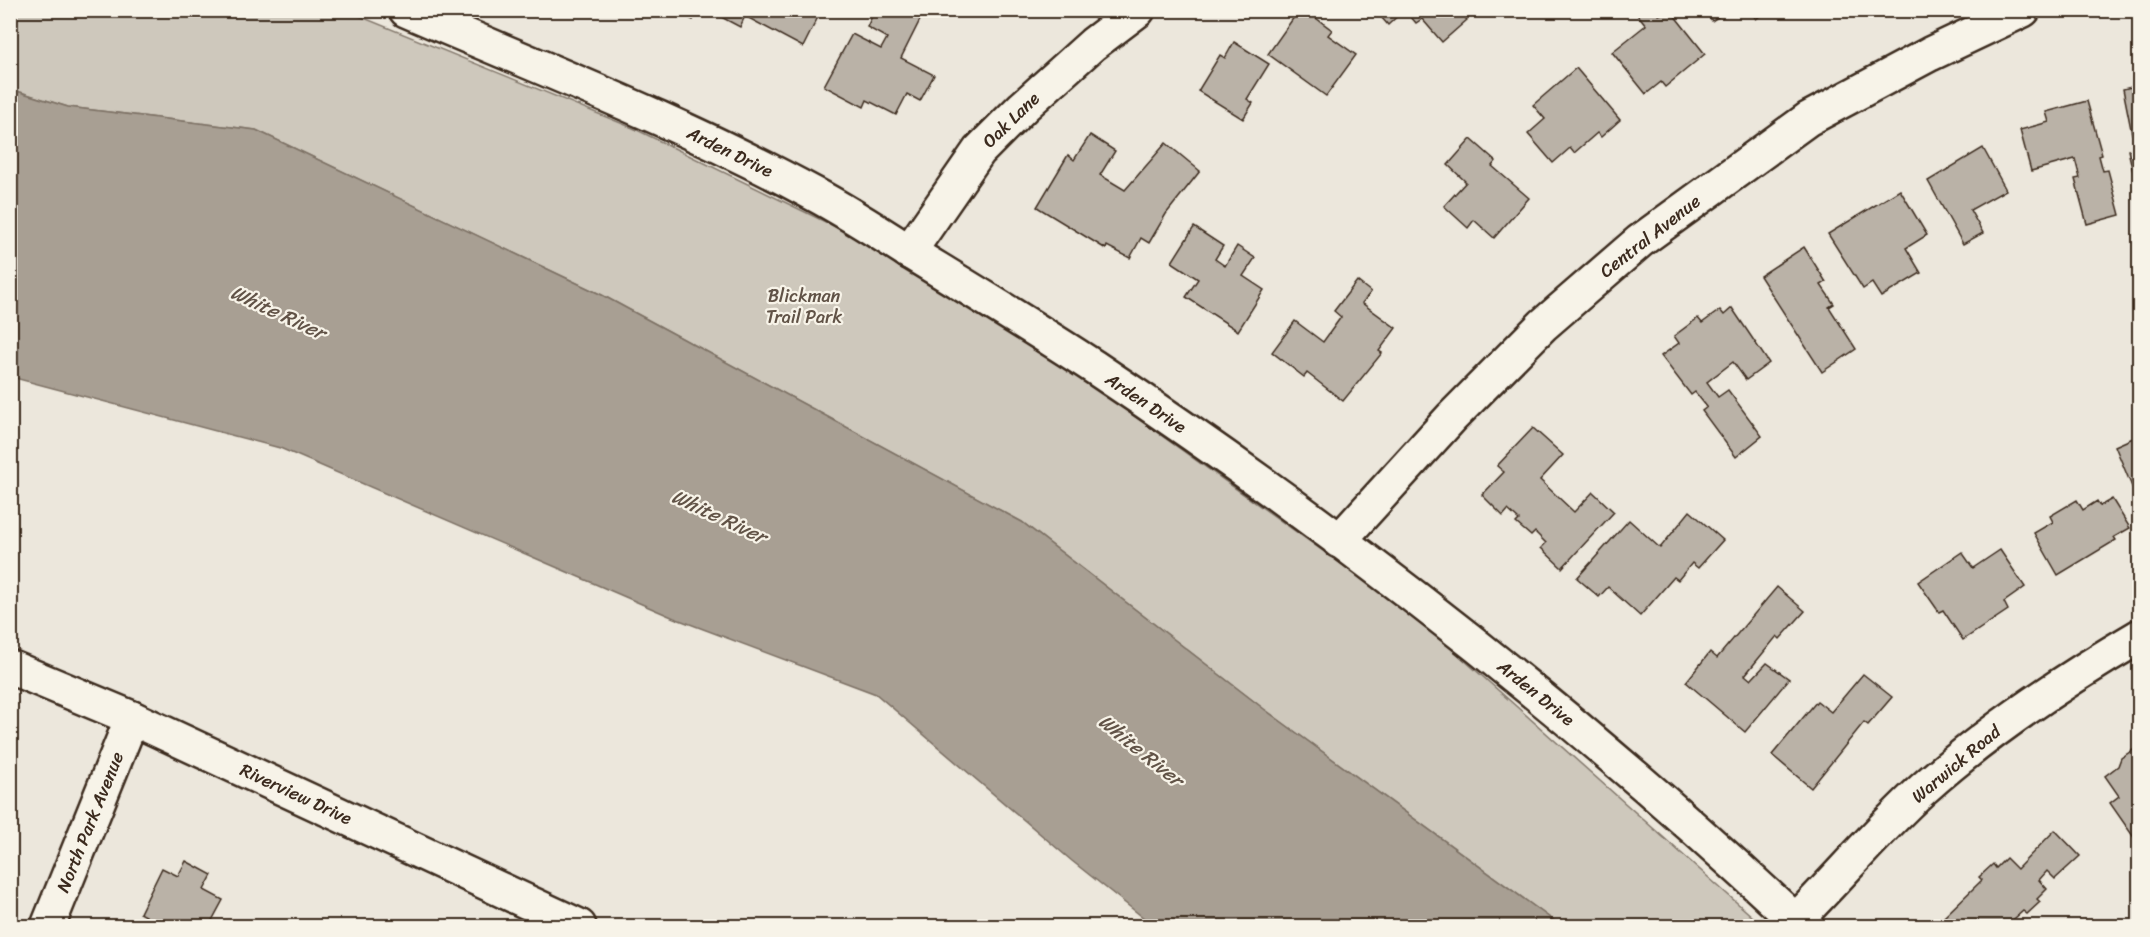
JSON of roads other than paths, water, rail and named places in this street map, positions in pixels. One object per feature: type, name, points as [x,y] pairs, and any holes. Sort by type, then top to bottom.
[{"type":"street","name":"Arden Drive","points":[[406,10],[759,164],[816,194],[1019,318],[1229,459],[1465,635],[1574,724],[1798,924]]},
{"type":"street","name":"Oak Lane","points":[[909,252],[979,151],[1031,99],[1093,44],[1137,10]]},
{"type":"street","name":"Central Avenue","points":[[1339,541],[1452,417],[1510,358],[1640,241],[1808,119],[1919,60],[2023,10]]},
{"type":"street","name":"Warwick Road","points":[[1798,924],[1922,790],[1993,731],[2044,695],[2139,636]]},
{"type":"street","name":"Riverview Drive","points":[[10,667],[132,718],[579,927]]},
{"type":"street","name":"North Park Avenue","points":[[48,927],[132,718]]},
{"type":"water","name":"White River","points":[[10,89],[68,107],[256,130],[602,295],[1022,522],[1264,709],[1561,926],[1154,926],[1072,861],[876,694],[674,618],[280,448],[11,377]]},
{"type":"park label","name":"Blickman Trail Park","points":[[804,306]]}]
